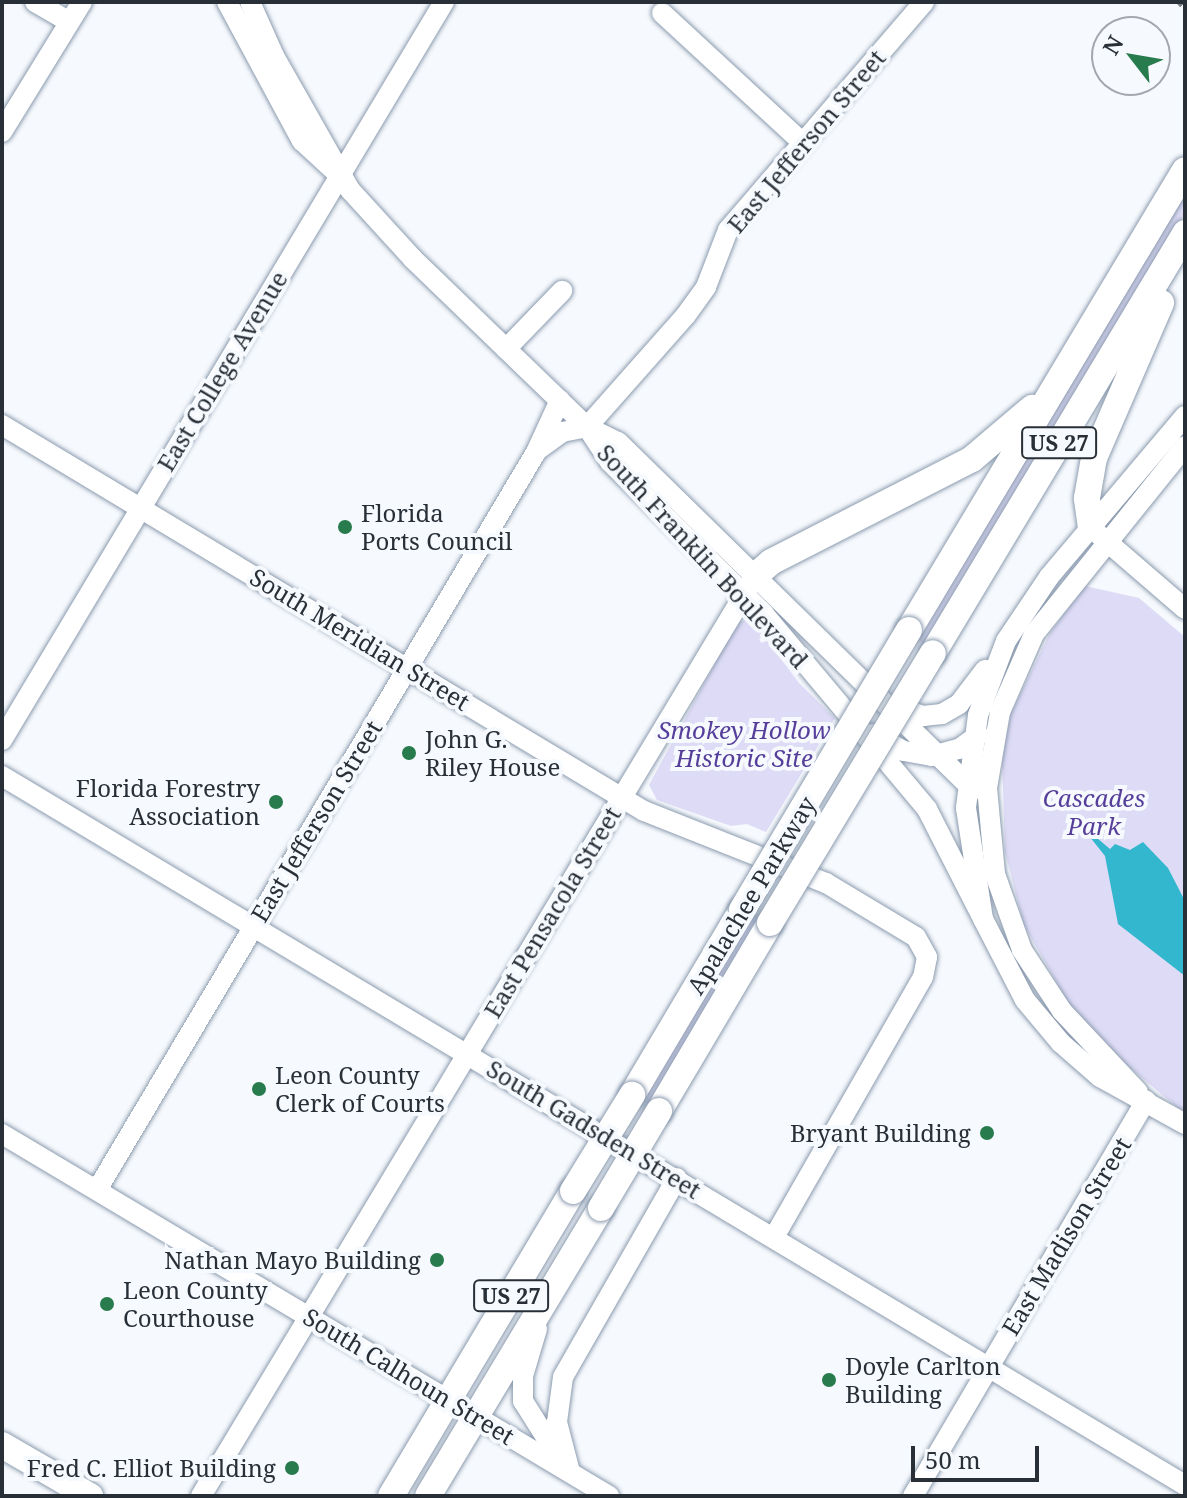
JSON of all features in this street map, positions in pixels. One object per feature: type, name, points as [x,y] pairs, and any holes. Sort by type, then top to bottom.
[{"type":"main road","name":"Apalachee Parkway","points":[[391,1496],[1185,170]]},
{"type":"main road","name":"Apalachee Parkway","points":[[428,1496],[1185,233]]},
{"type":"main road","points":[[1098,534],[1087,498],[1094,458],[1127,373],[1185,253]]},
{"type":"main road","points":[[750,584],[771,562],[983,451],[1025,416],[1079,349]]},
{"type":"main road","points":[[2,1445],[90,1496]]},
{"type":"street","points":[[35,2],[69,22]]},
{"type":"street","points":[[2,132],[82,2]]},
{"type":"street","name":"South Franklin Boulevard","points":[[227,2],[294,129],[319,161],[339,175]]},
{"type":"street","name":"South Franklin Boulevard","points":[[250,2],[339,175],[390,236],[587,427],[618,442],[750,584],[932,816],[983,919]]},
{"type":"street","name":"East College Avenue","points":[[2,740],[444,2]]},
{"type":"street","name":"East Jefferson Street","points":[[536,452],[562,432],[587,427],[686,315],[706,287],[728,230],[924,2]]},
{"type":"street","points":[[662,13],[803,143]]},
{"type":"street","points":[[506,349],[562,291]]},
{"type":"street","name":"East Jefferson Street","points":[[97,1190],[536,452],[560,400]]},
{"type":"street","points":[[1146,1101],[1070,1021],[1022,950],[999,891],[987,804],[990,757],[1004,700],[1041,622],[1098,534],[1185,416]]},
{"type":"street","name":"South Meridian Street","points":[[2,425],[649,813],[826,883],[907,930],[927,957],[923,977],[774,1237]]},
{"type":"street","points":[[882,700],[923,716],[946,712],[962,701],[1040,589],[1185,446]]},
{"type":"street","points":[[1098,534],[1185,609]]},
{"type":"street","name":"South Franklin Boulevard","points":[[750,584],[882,700],[987,804]]},
{"type":"street","name":"East Pensacola Street","points":[[201,1496],[750,584]]},
{"type":"street","points":[[1006,641],[985,690],[967,783],[968,840],[983,919],[1012,982],[1046,1028],[1100,1077],[1185,1124]]},
{"type":"street","points":[[859,726],[904,751],[939,755],[973,741],[1004,700]]},
{"type":"street","name":"South Gadsden Street","points":[[2,776],[990,1365],[1185,1485]]},
{"type":"street","name":"East Madison Street","points":[[913,1496],[1146,1101]]},
{"type":"street","name":"South Calhoun Street","points":[[5,1141],[97,1190],[609,1496]]},
{"type":"street","points":[[570,1472],[557,1422],[563,1377],[677,1178]]},
{"type":"street","points":[[548,1296],[527,1361],[522,1395],[538,1431],[570,1472]]},
{"type":"green space","points":[[1185,188],[1185,213],[925,646],[916,637]]},
{"type":"green space","name":"Cascades Park","points":[[1085,586],[1139,598],[1185,637],[1185,1114],[1129,1067],[1070,1006],[1024,925],[1005,852],[1002,755],[1011,713],[1050,633]]},
{"type":"green space","name":"Smokey Hollow Historic Site","points":[[750,618],[799,683],[835,718],[766,832],[747,824],[731,826],[657,800],[649,785],[737,623]]},
{"type":"green space","points":[[750,914],[762,919],[651,1106],[639,1099]]},
{"type":"water","points":[[1078,822],[1110,849],[1115,844],[1130,850],[1143,842],[1168,868],[1185,901],[1185,976],[1118,924],[1105,856]]},
{"type":"railway","points":[[1179,2],[1185,8]]},
{"type":"place","name":"Florida Ports Council","points":[[345,527]]},
{"type":"place","name":"John G. Riley House","points":[[409,753]]},
{"type":"place","name":"Florida Forestry Association","points":[[276,802]]},
{"type":"place","name":"Leon County Clerk of Courts","points":[[259,1089]]},
{"type":"place","name":"Bryant Building","points":[[987,1133]]},
{"type":"place","name":"Nathan Mayo Building","points":[[437,1260]]},
{"type":"place","name":"Leon County Courthouse","points":[[107,1304]]},
{"type":"place","name":"Doyle Carlton Building","points":[[829,1380]]},
{"type":"place","name":"Fred C. Elliot Building","points":[[292,1468]]}]
